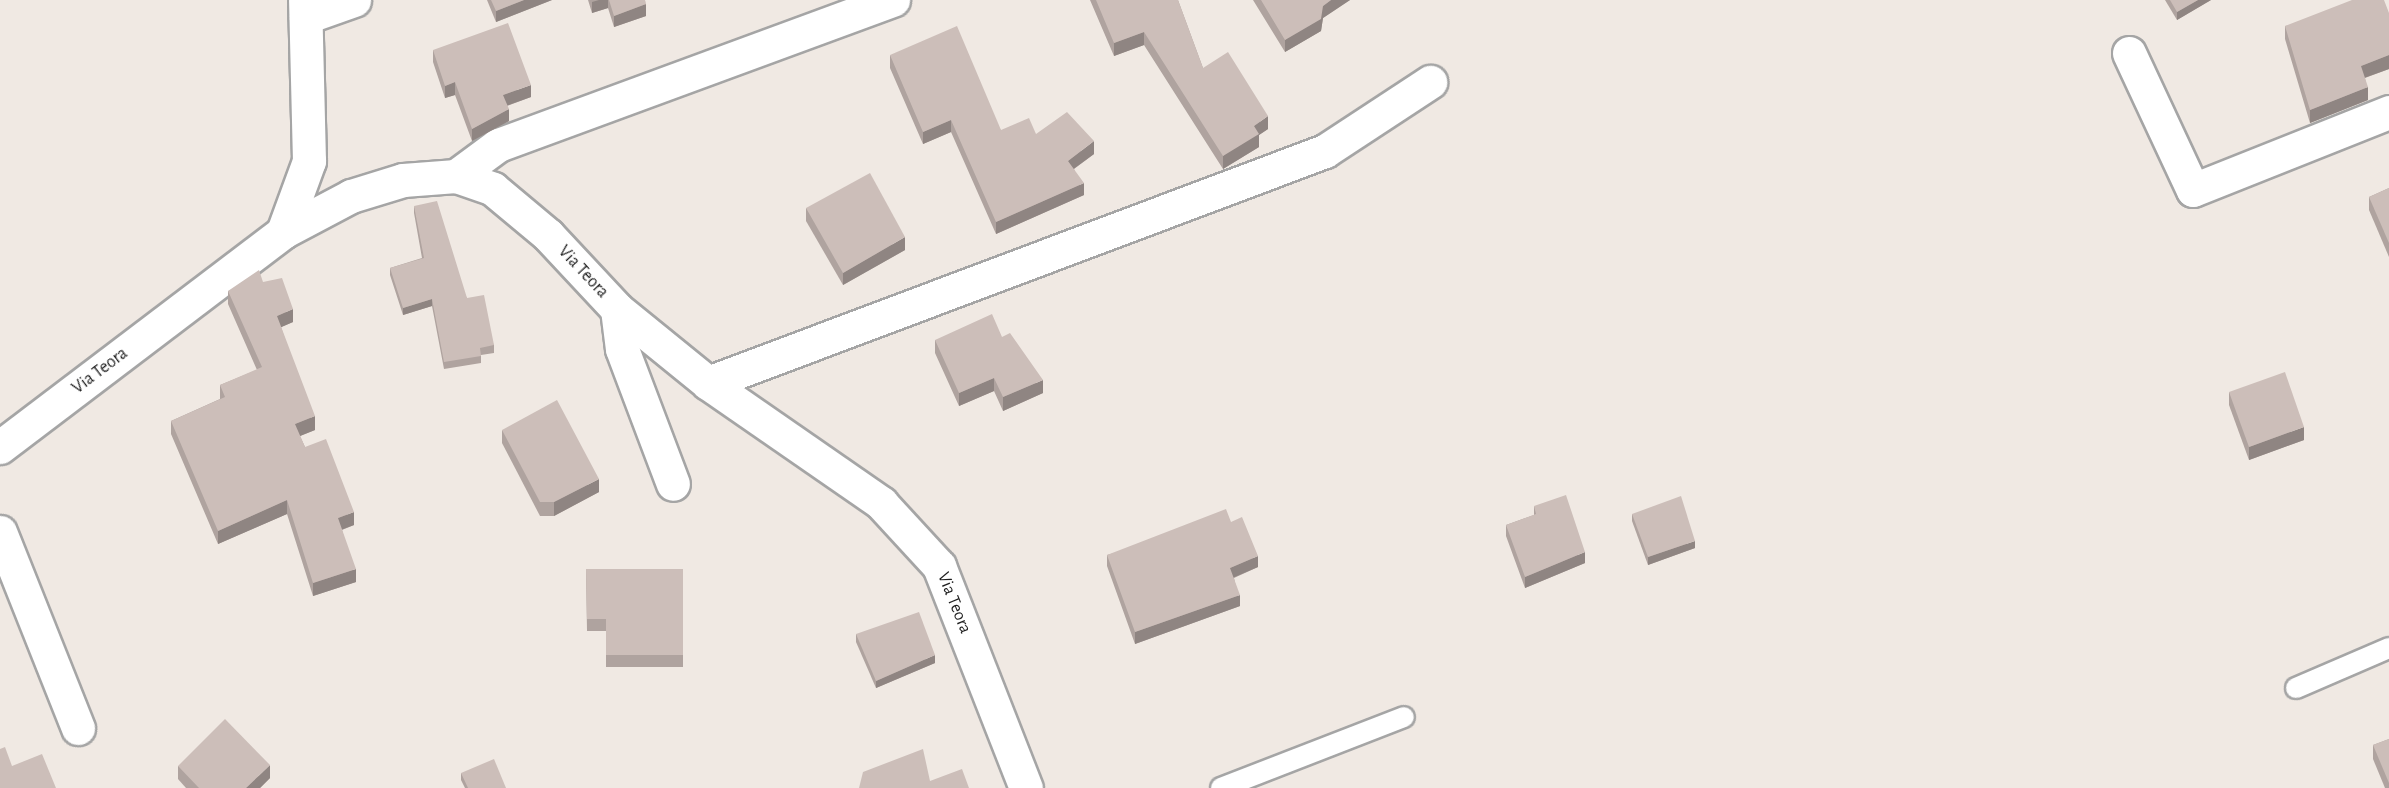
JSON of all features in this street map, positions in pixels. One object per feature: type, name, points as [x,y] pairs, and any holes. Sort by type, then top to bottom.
[{"type":"street","points":[[283,232],[309,161],[305,9],[354,0]]},
{"type":"street","points":[[456,176],[498,145],[893,0]]},
{"type":"street","points":[[2128,53],[2193,190],[2389,112]]},
{"type":"street","points":[[708,383],[1324,151],[1430,82]]},
{"type":"street","name":"Via Teora","points":[[0,447],[283,232],[351,196],[403,180],[456,176],[493,189],[548,235],[617,309],[708,383],[881,503],[939,566],[1026,788]]},
{"type":"street","points":[[617,309],[622,349],[673,484]]},
{"type":"street","points":[[0,532],[78,728]]},
{"type":"lane","points":[[2296,688],[2389,648]]},
{"type":"lane","points":[[1221,788],[1404,717]]},
{"type":"building","points":[[491,0],[524,0],[496,11]]},
{"type":"building","points":[[609,0],[645,0],[646,4],[614,16]]},
{"type":"building","points":[[1096,0],[1178,0],[1203,68],[1228,52],[1268,116],[1254,126],[1259,134],[1223,156],[1144,32],[1114,43]]},
{"type":"building","points":[[1261,0],[1331,0],[1323,6],[1321,19],[1285,40]]},
{"type":"building","points":[[2170,0],[2198,0],[2177,12]]},
{"type":"building","points":[[2352,0],[2384,0],[2389,13],[2389,55],[2361,66],[2368,87],[2310,110],[2285,26]]},
{"type":"building","points":[[508,23],[531,85],[503,95],[509,109],[472,129],[455,82],[445,86],[433,50]]},
{"type":"building","points":[[957,26],[1001,130],[1029,118],[1036,134],[1067,112],[1094,141],[1068,161],[1084,183],[996,222],[951,120],[923,132],[890,55]]},
{"type":"building","points":[[870,173],[905,237],[843,273],[806,208]]},
{"type":"building","points":[[2389,188],[2389,243],[2369,197]]},
{"type":"building","points":[[437,201],[467,298],[484,295],[494,345],[480,348],[481,356],[444,362],[432,299],[403,308],[390,268],[424,258],[414,206]]},
{"type":"building","points":[[259,270],[263,282],[282,278],[293,309],[277,316],[315,416],[295,424],[305,447],[326,439],[354,512],[338,518],[356,569],[313,583],[287,500],[218,531],[171,421],[225,397],[220,385],[262,367],[228,291]]},
{"type":"building","points":[[992,314],[1002,337],[1010,333],[1043,380],[1003,397],[994,378],[959,393],[935,340]]},
{"type":"building","points":[[2285,372],[2304,427],[2249,447],[2229,392]]},
{"type":"building","points":[[557,400],[599,479],[554,502],[540,502],[502,430]]},
{"type":"building","points":[[1566,495],[1585,552],[1525,577],[1506,525],[1536,514],[1534,506]]},
{"type":"building","points":[[1681,496],[1695,541],[1648,557],[1632,514]]},
{"type":"building","points":[[1226,509],[1231,522],[1242,517],[1258,556],[1230,568],[1240,595],[1135,632],[1107,555]]},
{"type":"building","points":[[586,569],[683,569],[683,655],[606,655],[606,619],[587,619]]},
{"type":"building","points":[[919,612],[935,655],[876,681],[856,634]]},
{"type":"building","points":[[225,719],[270,765],[246,788],[199,788],[178,766]]},
{"type":"building","points":[[2389,739],[2389,783],[2373,745]]},
{"type":"building","points":[[5,747],[12,766],[42,754],[56,788],[0,788],[0,749]]},
{"type":"building","points":[[923,749],[930,781],[962,769],[969,788],[859,788],[863,772]]},
{"type":"building","points":[[494,759],[506,788],[468,788],[461,773]]}]
